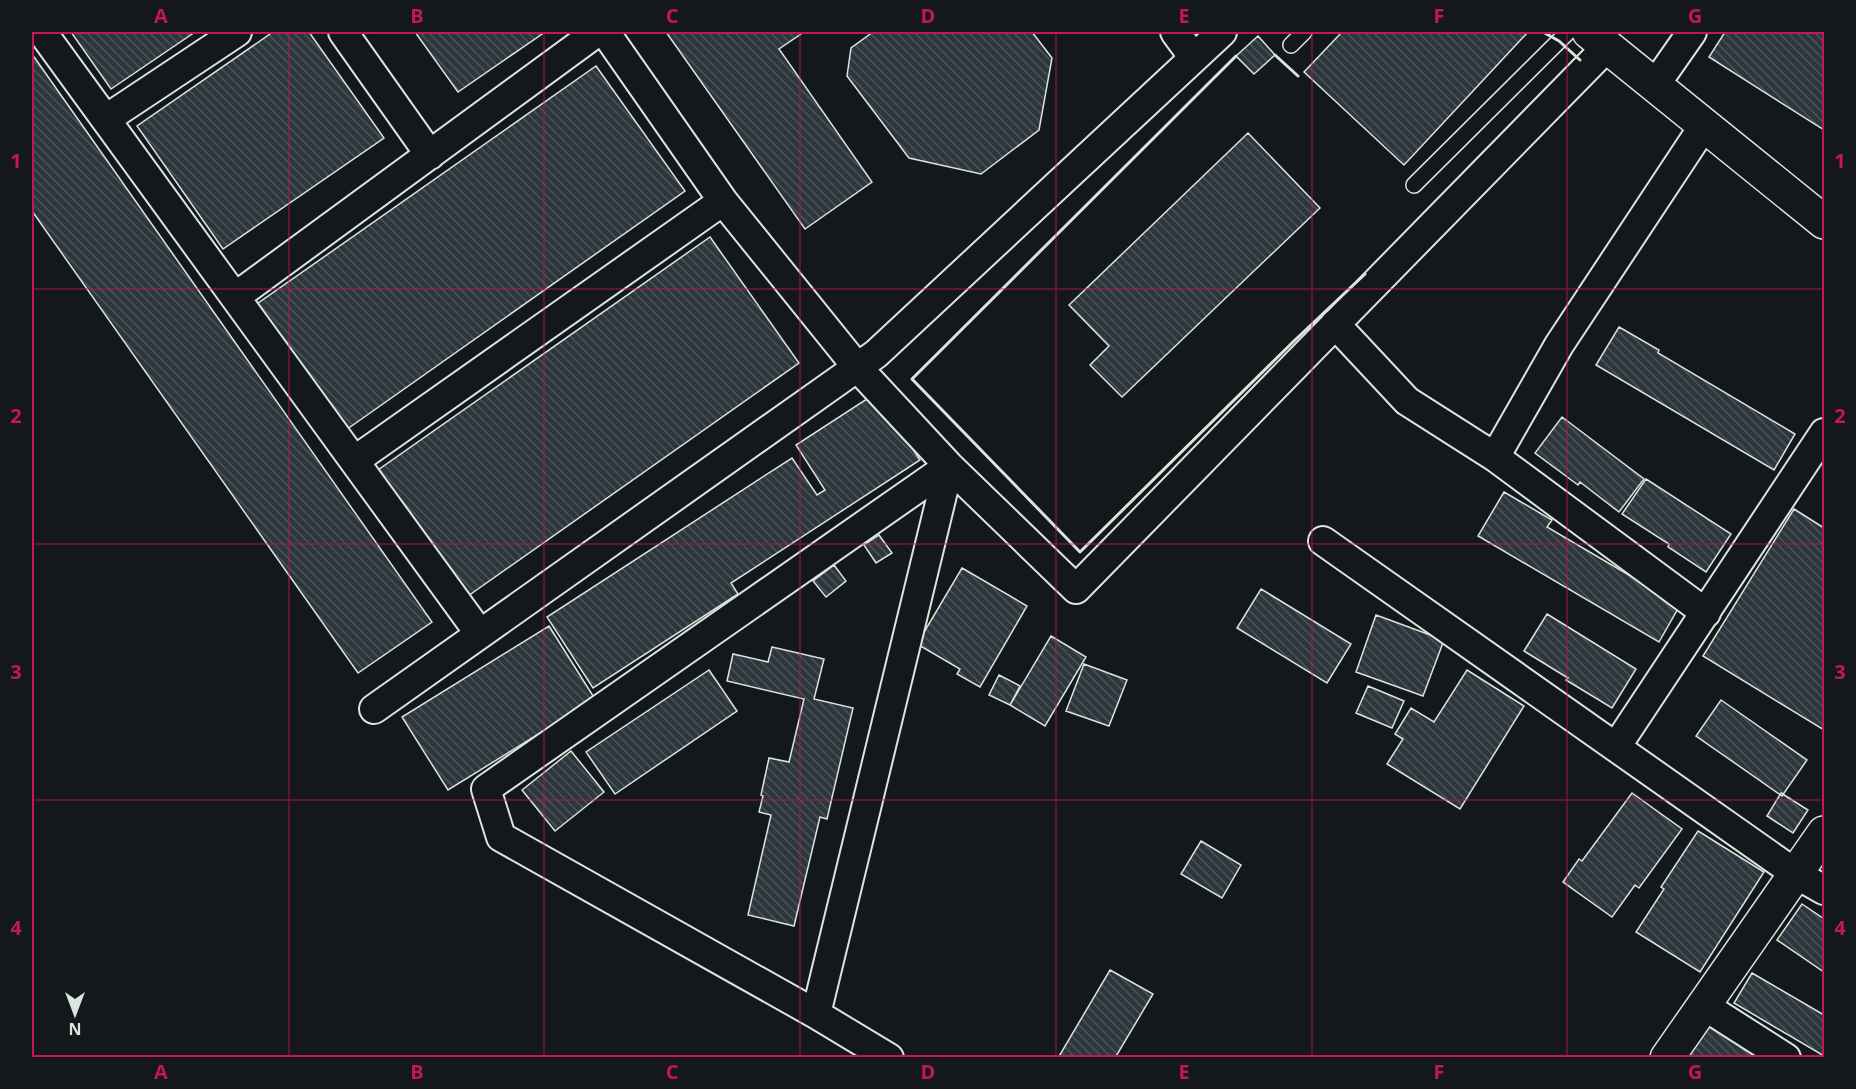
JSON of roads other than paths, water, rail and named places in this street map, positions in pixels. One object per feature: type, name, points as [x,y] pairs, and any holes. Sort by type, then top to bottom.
[{"type":"main road","points":[[1598,39],[1824,222]]},
{"type":"main road","points":[[1667,1058],[1824,833]]},
{"type":"street","points":[[42,32],[480,634]]},
{"type":"street","points":[[106,119],[237,32]]},
{"type":"street","points":[[343,32],[430,155]]},
{"type":"street","points":[[235,297],[597,32]]},
{"type":"street","points":[[605,32],[723,201],[857,367],[949,466],[1076,589],[1335,324],[1598,39]]},
{"type":"street","points":[[1175,32],[1194,58]]},
{"type":"street","points":[[374,709],[876,354],[1222,32]]},
{"type":"street","points":[[1655,85],[1692,32]]},
{"type":"street","points":[[1495,457],[1559,345],[1705,124]]},
{"type":"street","points":[[354,461],[723,201]]},
{"type":"street","points":[[1335,324],[1407,401],[1495,457],[1706,613]]},
{"type":"street","points":[[1616,747],[1824,433]]},
{"type":"street","points":[[888,1058],[816,1014],[501,837],[486,789],[949,466]]},
{"type":"street","points":[[816,1014],[949,466]]},
{"type":"street","points":[[1323,541],[1796,874],[1824,890]]},
{"type":"street","points":[[1703,1005],[1786,1058]]},
{"type":"lane","points":[[1291,45],[1304,32]]},
{"type":"lane","points":[[1414,185],[1568,32]]}]
